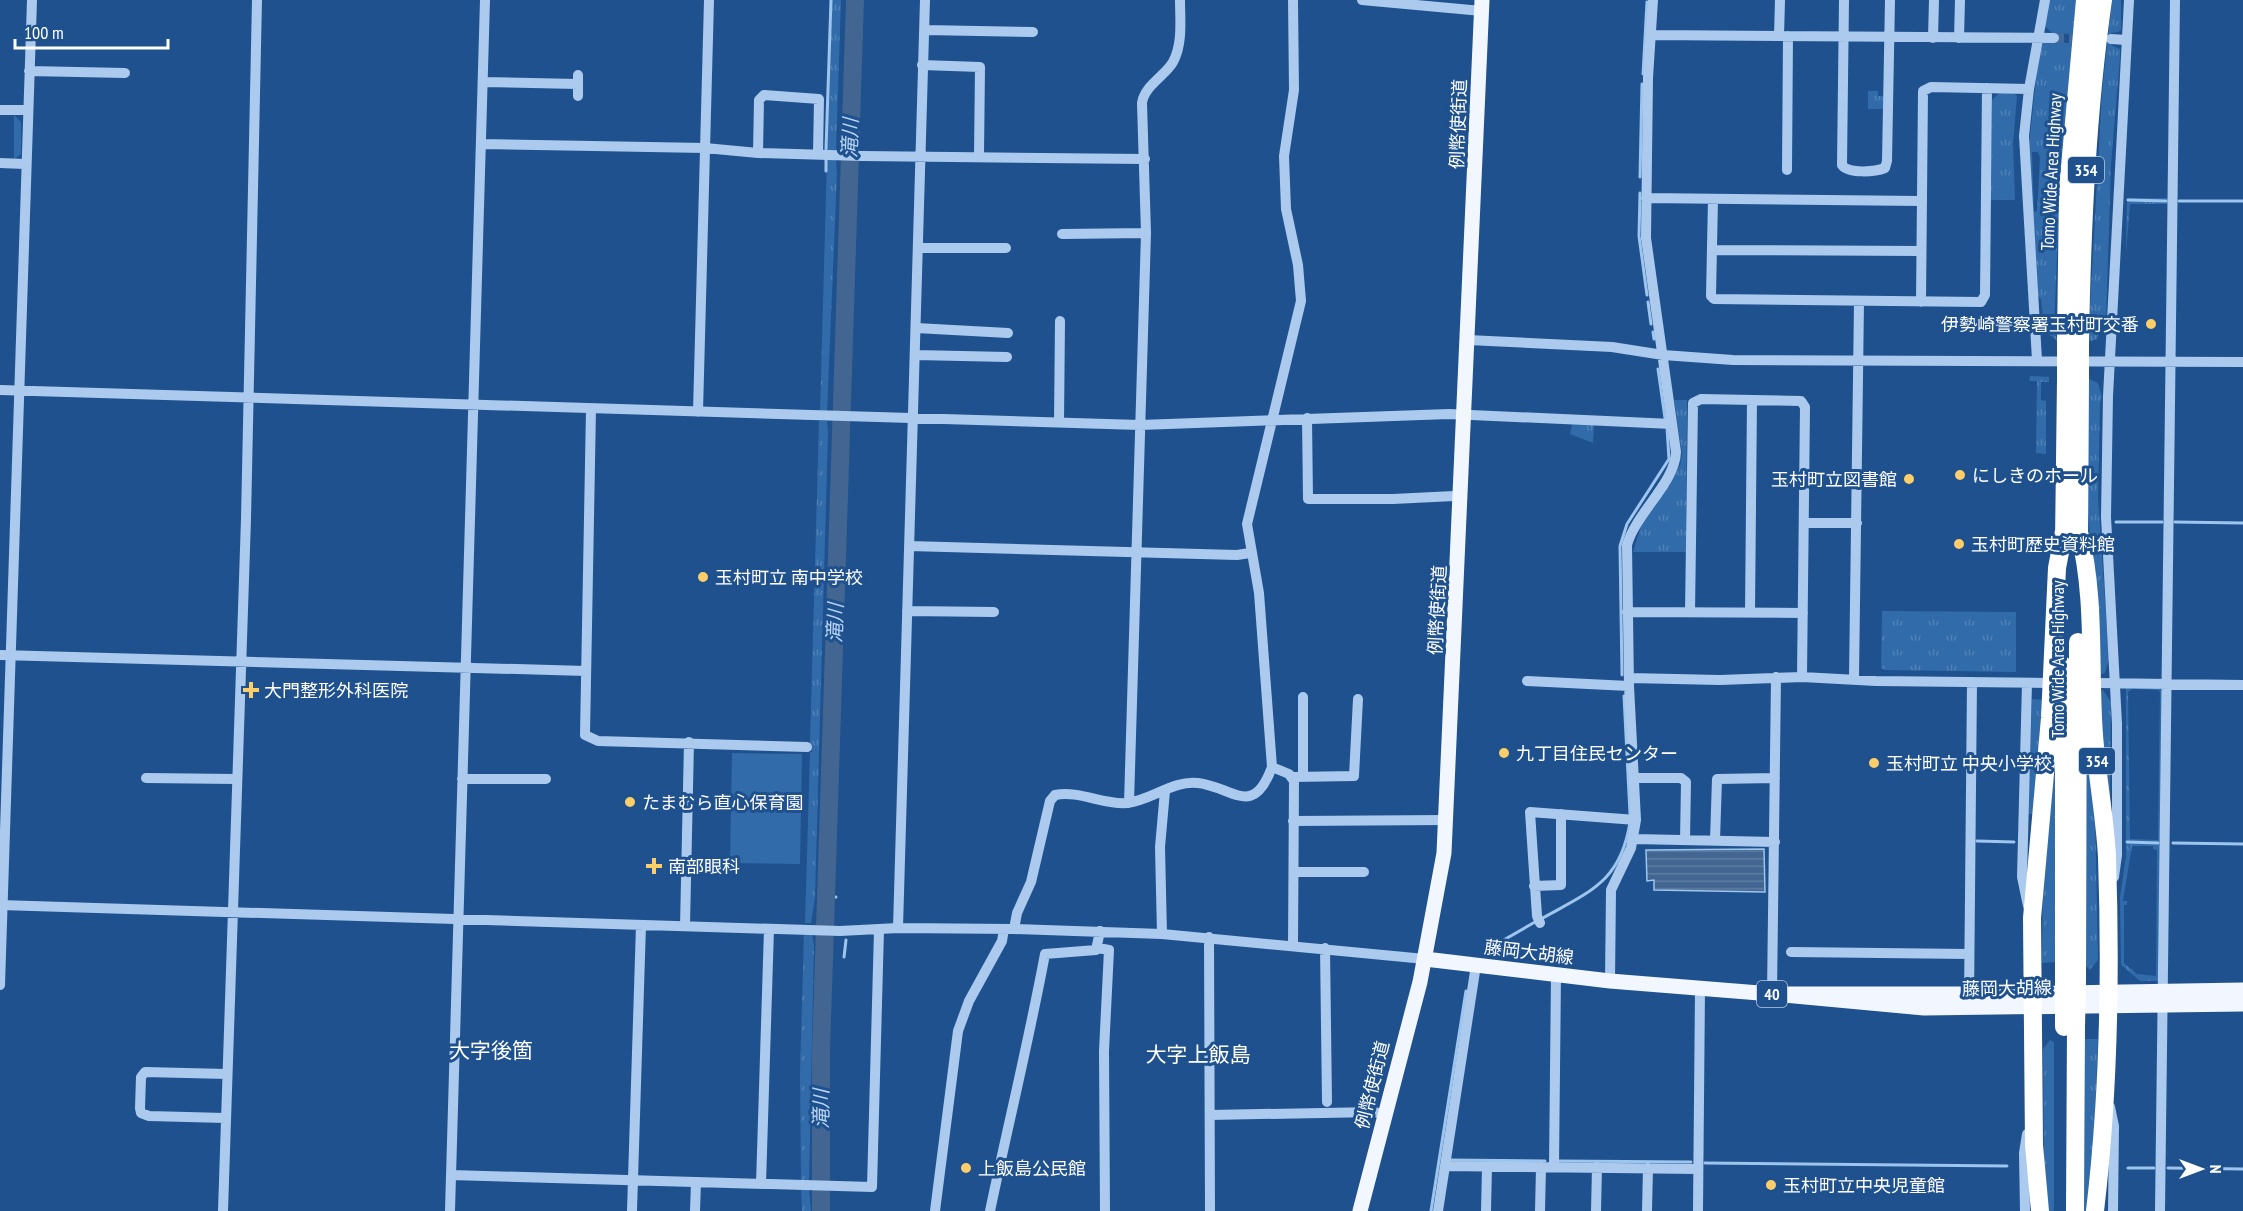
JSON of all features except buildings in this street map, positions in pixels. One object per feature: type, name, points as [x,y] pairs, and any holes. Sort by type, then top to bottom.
[{"type":"highway","name":"Tomo Wide Area Highway","points":[[2075,1211],[2070,1027],[2073,340],[2068,189],[2085,0]]},
{"type":"highway","name":"Tomo Wide Area Highway","points":[[2073,340],[2093,82],[2103,0]]},
{"type":"highway","name":"354","points":[[2072,532],[2087,579],[2094,735],[2107,856],[2106,1092],[2095,1211]]},
{"type":"highway","name":"354","points":[[2040,1211],[2034,1112],[2032,918],[2051,698],[2057,568],[2072,532]]},
{"type":"highway","name":"Tomo Wide Area Highway","points":[[2063,1211],[2070,1027]]},
{"type":"main road","name":"例幣使街道","points":[[1360,1211],[1425,958],[1444,854],[1482,6]]},
{"type":"main road","name":"藤岡大胡線","points":[[1425,958],[1610,981],[1772,994],[1869,1005],[1969,1002],[2034,995],[2107,1004],[2243,990]]},
{"type":"main road","name":"藤岡大胡線","points":[[1772,994],[1848,994],[1969,1002]]},
{"type":"main road","name":"藤岡大胡線","points":[[2163,997],[2243,1004]]},
{"type":"main road","points":[[2163,997],[2243,997]]},
{"type":"street","points":[[0,985],[32,0]]},
{"type":"street","points":[[223,1211],[241,660],[257,0]]},
{"type":"street","points":[[450,1211],[485,0]]},
{"type":"street","points":[[698,412],[709,0]]},
{"type":"street","points":[[898,928],[925,0]]},
{"type":"street","points":[[1130,803],[1146,233],[1143,97],[1169,67],[1176,54],[1180,0]]},
{"type":"street","points":[[935,1211],[958,1031],[969,1001],[1009,929],[1031,882],[1050,801],[1062,794],[1112,803],[1130,803],[1165,791],[1175,785],[1198,783],[1243,797],[1253,796],[1266,782],[1272,767],[1259,593],[1250,553],[1247,524],[1249,507],[1301,301],[1298,265],[1286,209],[1284,156],[1294,90],[1293,0]]},
{"type":"street","points":[[1362,0],[1482,6]]},
{"type":"street","points":[[1610,981],[1611,890],[1634,839],[1636,819],[1629,682],[1627,545],[1634,526],[1674,464],[1676,452],[1647,246],[1646,198],[1653,0]]},
{"type":"street","points":[[1780,0],[1784,36],[1787,170]]},
{"type":"street","points":[[1844,0],[1841,161],[1846,170],[1882,170],[1887,165],[1890,0]]},
{"type":"street","points":[[1933,38],[1934,0]]},
{"type":"street","points":[[1959,38],[1960,0]]},
{"type":"street","points":[[2037,360],[2024,169],[2029,89],[2045,0]]},
{"type":"street","points":[[2107,893],[2114,876],[2117,855],[2115,683],[2106,517],[2111,360],[2129,0]]},
{"type":"street","points":[[2160,1211],[2175,0]]},
{"type":"street","points":[[924,30],[1033,32]]},
{"type":"street","points":[[1651,35],[2054,38]]},
{"type":"street","points":[[2111,39],[2126,40]]},
{"type":"street","points":[[922,65],[980,67],[979,155]]},
{"type":"street","points":[[29,71],[125,73]]},
{"type":"street","points":[[483,82],[578,79],[578,96]]},
{"type":"street","points":[[1920,302],[1924,88],[2029,89]]},
{"type":"street","points":[[1713,199],[1711,296],[1714,299],[1978,303],[1984,298],[1987,88]]},
{"type":"street","points":[[758,153],[759,99],[764,95],[819,99],[818,154]]},
{"type":"street","points":[[0,110],[28,110]]},
{"type":"street","points":[[481,144],[705,148],[758,153],[862,156],[979,155],[1145,159]]},
{"type":"street","points":[[0,163],[25,164]]},
{"type":"street","points":[[1646,198],[1921,201]]},
{"type":"street","points":[[1062,234],[1146,233]]},
{"type":"street","points":[[918,248],[1006,248]]},
{"type":"street","points":[[1712,249],[1921,251]]},
{"type":"street","points":[[1854,678],[1859,302]]},
{"type":"street","points":[[1059,422],[1060,321]]},
{"type":"street","points":[[916,328],[1008,333]]},
{"type":"street","points":[[1468,340],[1601,346],[1663,355],[1733,360],[2243,362]]},
{"type":"street","points":[[916,355],[1007,357]]},
{"type":"street","points":[[0,390],[913,420],[1140,425],[1465,414],[1672,424]]},
{"type":"street","points":[[1690,612],[1693,403],[1701,399],[1798,400],[1805,405],[1802,676]]},
{"type":"street","points":[[1750,612],[1752,400]]},
{"type":"street","points":[[591,409],[584,730],[588,739],[807,747]]},
{"type":"street","points":[[1308,418],[1308,499],[1461,498]]},
{"type":"street","points":[[1804,523],[1857,523]]},
{"type":"street","points":[[909,546],[1237,555],[1250,553]]},
{"type":"street","points":[[907,611],[994,612]]},
{"type":"street","points":[[1627,612],[1803,613]]},
{"type":"street","points":[[0,655],[586,671]]},
{"type":"street","points":[[1772,994],[1776,676]]},
{"type":"street","points":[[1527,681],[1629,682],[1802,676],[1972,682],[2048,682]]},
{"type":"street","points":[[1969,1002],[1972,682]]},
{"type":"street","points":[[2027,682],[2022,877],[2032,918]]},
{"type":"street","points":[[2098,683],[2243,685]]},
{"type":"street","points":[[1293,945],[1293,821],[1303,697]]},
{"type":"street","points":[[1272,767],[1298,777],[1354,776],[1358,699]]},
{"type":"street","points":[[685,926],[689,742]]},
{"type":"street","points":[[1715,840],[1717,779],[1722,777],[1775,778]]},
{"type":"street","points":[[146,778],[236,779]]},
{"type":"street","points":[[1634,778],[1681,778],[1686,782],[1685,840]]},
{"type":"street","points":[[462,779],[546,779]]},
{"type":"street","points":[[1162,934],[1160,847],[1165,791]]},
{"type":"street","points":[[1538,919],[1530,812],[1636,819]]},
{"type":"street","points":[[1534,886],[1561,885],[1561,814]]},
{"type":"street","points":[[1293,821],[1447,820]]},
{"type":"street","points":[[1634,839],[1774,842]]},
{"type":"street","points":[[1294,872],[1364,872]]},
{"type":"street","points":[[1,905],[840,932],[898,928],[1100,931],[1209,937],[1425,958]]},
{"type":"street","points":[[632,1211],[641,925]]},
{"type":"street","points":[[761,1184],[770,929]]},
{"type":"street","points":[[451,1175],[872,1187],[876,930]]},
{"type":"street","points":[[1098,948],[1100,931]]},
{"type":"street","points":[[1209,937],[1210,1211]]},
{"type":"street","points":[[990,1211],[1014,1094],[1041,987],[1046,954],[1098,948],[1109,950],[1104,1061],[1105,1211]]},
{"type":"street","points":[[1325,948],[1327,1102]]},
{"type":"street","points":[[1791,952],[1969,954]]},
{"type":"street","points":[[1438,1211],[1476,965]]},
{"type":"street","points":[[1554,1167],[1556,975]]},
{"type":"street","points":[[1698,1211],[1700,989]]},
{"type":"street","points":[[225,1118],[149,1116],[141,1113],[140,1108],[141,1077],[145,1072],[226,1074]]},
{"type":"street","points":[[2106,1092],[2114,1126],[2113,1211]]},
{"type":"street","points":[[1210,1115],[1374,1112],[1385,1115]]},
{"type":"street","points":[[2025,1211],[2025,1148],[2034,1112]]},
{"type":"street","points":[[1445,1166],[1698,1169]]},
{"type":"street","points":[[1486,1167],[1486,1211]]},
{"type":"street","points":[[1540,1211],[1541,1167]]},
{"type":"street","points":[[1596,1167],[1596,1211]]},
{"type":"street","points":[[1647,1211],[1648,1168]]},
{"type":"street","points":[[695,1211],[696,1182]]},
{"type":"green space","points":[[832,0],[841,0],[836,151],[827,151]]},
{"type":"green space","points":[[2050,0],[2077,0],[2060,185],[2054,328],[2057,341],[2044,330],[2041,299],[2037,296],[2029,145],[2039,51],[2043,42],[2070,43],[2071,34],[2055,33],[2054,35],[2044,25]],"holes":[[[2032,152],[2038,152],[2040,158],[2037,211],[2034,212]]]},
{"type":"green space","points":[[2112,0],[2121,0],[2121,30],[2111,33],[2111,45],[2120,49],[2120,57],[2111,165],[2106,319],[2097,339],[2088,342],[2102,92]]},
{"type":"green space","points":[[1868,91],[1878,91],[1878,96],[1883,96],[1883,109],[1868,109]]},
{"type":"green space","points":[[2013,92],[2017,96],[2013,144],[2015,200],[1991,200],[1992,100],[1999,93]]},
{"type":"green space","points":[[14,115],[21,122],[21,154],[14,159]]},
{"type":"green space","points":[[827,158],[836,158],[837,174],[827,412],[820,412]]},
{"type":"green space","points":[[2127,198],[2168,198],[2168,204],[2130,204],[2126,254]]},
{"type":"green space","points":[[2030,376],[2049,377],[2049,382],[2041,382],[2041,400],[2046,401],[2046,454],[2036,453],[2037,381],[2029,381]]},
{"type":"green space","points":[[2087,378],[2098,383],[2102,397],[2098,497],[2109,659],[2105,673],[2099,675],[2087,493]]},
{"type":"green space","points":[[1674,400],[1687,400],[1686,552],[1633,552],[1641,526],[1680,465],[1682,454]]},
{"type":"green space","points":[[819,421],[827,421],[828,432],[815,898],[811,923],[805,923],[810,752],[812,752],[810,743]]},
{"type":"green space","points":[[1572,424],[1594,425],[1593,443],[1570,434]]},
{"type":"green space","points":[[1882,611],[2016,612],[2016,672],[1885,670],[1881,668]]},
{"type":"green space","points":[[2126,688],[2159,688],[2162,691],[2158,981],[2140,981],[2121,965],[2120,897],[2126,856]],"holes":[[[2132,689],[2159,690],[2160,693],[2158,840],[2130,839],[2128,692]],[[2132,846],[2153,846],[2153,849],[2157,850],[2156,976],[2137,974],[2124,963],[2124,905],[2127,905],[2127,901],[2123,901]]]},
{"type":"green space","points":[[2098,689],[2103,690],[2111,702],[2110,819],[2113,853]]},
{"type":"green space","points":[[2032,699],[2043,700],[2034,814],[2028,814],[2028,811]]},
{"type":"green space","points":[[2056,730],[2055,962],[2042,963],[2043,859]]},
{"type":"green space","points":[[2087,739],[2095,807],[2098,960],[2090,970],[2086,966],[2085,957]]},
{"type":"green space","points":[[732,753],[802,754],[800,864],[730,863]]},
{"type":"green space","points":[[804,934],[812,934],[814,945],[809,1182],[801,1182],[800,1071]]},
{"type":"green space","points":[[2085,1039],[2098,1039],[2094,1146],[2087,1211],[2084,1211]]},
{"type":"green space","points":[[2050,1040],[2054,1042],[2054,1211],[2049,1211],[2044,1164],[2043,1049]]},
{"type":"green space","points":[[801,1189],[809,1189],[811,1211],[802,1211]]},
{"type":"shaded area","points":[[1764,849],[1765,892],[1654,890],[1654,880],[1647,881],[1646,850]]},
{"type":"waterway","points":[[826,149],[831,0]]},
{"type":"waterway","name":"滝川","points":[[821,1211],[821,1051],[855,0]]},
{"type":"waterway","points":[[1643,74],[1647,2]]},
{"type":"waterway","points":[[1640,177],[1642,84]]},
{"type":"waterway","points":[[826,159],[826,171]]},
{"type":"waterway","points":[[1640,193],[1639,236],[1647,295]]},
{"type":"waterway","points":[[2128,200],[2166,201]]},
{"type":"waterway","points":[[2179,201],[2243,201]]},
{"type":"waterway","points":[[1648,302],[1651,324]]},
{"type":"waterway","points":[[1653,332],[1654,339]]},
{"type":"waterway","points":[[1658,369],[1665,418]]},
{"type":"waterway","points":[[1622,675],[1620,546],[1627,524],[1669,459],[1667,428]]},
{"type":"waterway","points":[[2116,522],[2162,522]]},
{"type":"waterway","points":[[2175,522],[2243,523]]},
{"type":"waterway","points":[[1624,696],[1630,814]]},
{"type":"waterway","points":[[1541,919],[1588,892],[1611,872],[1626,842],[1630,822]]},
{"type":"waterway","points":[[1977,841],[2014,842]]},
{"type":"waterway","points":[[2127,842],[2158,843]]},
{"type":"waterway","points":[[2173,843],[2243,844]]},
{"type":"waterway","points":[[826,897],[836,897]]},
{"type":"waterway","points":[[1488,949],[1535,922]]},
{"type":"waterway","points":[[844,957],[846,940]]},
{"type":"waterway","points":[[1431,1211],[1466,991]]},
{"type":"waterway","points":[[1449,1160],[1545,1161]]},
{"type":"waterway","points":[[1559,1161],[1691,1162]]},
{"type":"waterway","points":[[1705,1163],[2007,1166]]},
{"type":"waterway","points":[[2128,1168],[2154,1168]]},
{"type":"waterway","points":[[2168,1168],[2243,1169]]},
{"type":"tunnel","points":[[2054,38],[2086,39]]},
{"type":"place","name":"伊勢崎警察署玉村町交番","points":[[2151,324]]},
{"type":"place","name":"にしきのホール","points":[[1960,475]]},
{"type":"place","name":"玉村町立図書館","points":[[1909,479]]},
{"type":"place","name":"玉村町歴史資料館","points":[[1959,544]]},
{"type":"place","name":"玉村町立 南中学校","points":[[703,577]]},
{"type":"place","name":"大門整形外科医院","points":[[251,690]]},
{"type":"place","name":"九丁目住民センター","points":[[1504,753]]},
{"type":"place","name":"玉村町立 中央小学校","points":[[1874,763]]},
{"type":"place","name":"たまむら直心保育園","points":[[630,802]]},
{"type":"place","name":"南部眼科","points":[[654,866]]},
{"type":"place","name":"上飯島公民館","points":[[966,1168]]},
{"type":"place","name":"玉村町立中央児童館","points":[[1771,1185]]},
{"type":"district","name":"大字後箇","points":[[491,1050]]},
{"type":"district","name":"大字上飯島","points":[[1198,1054]]}]
